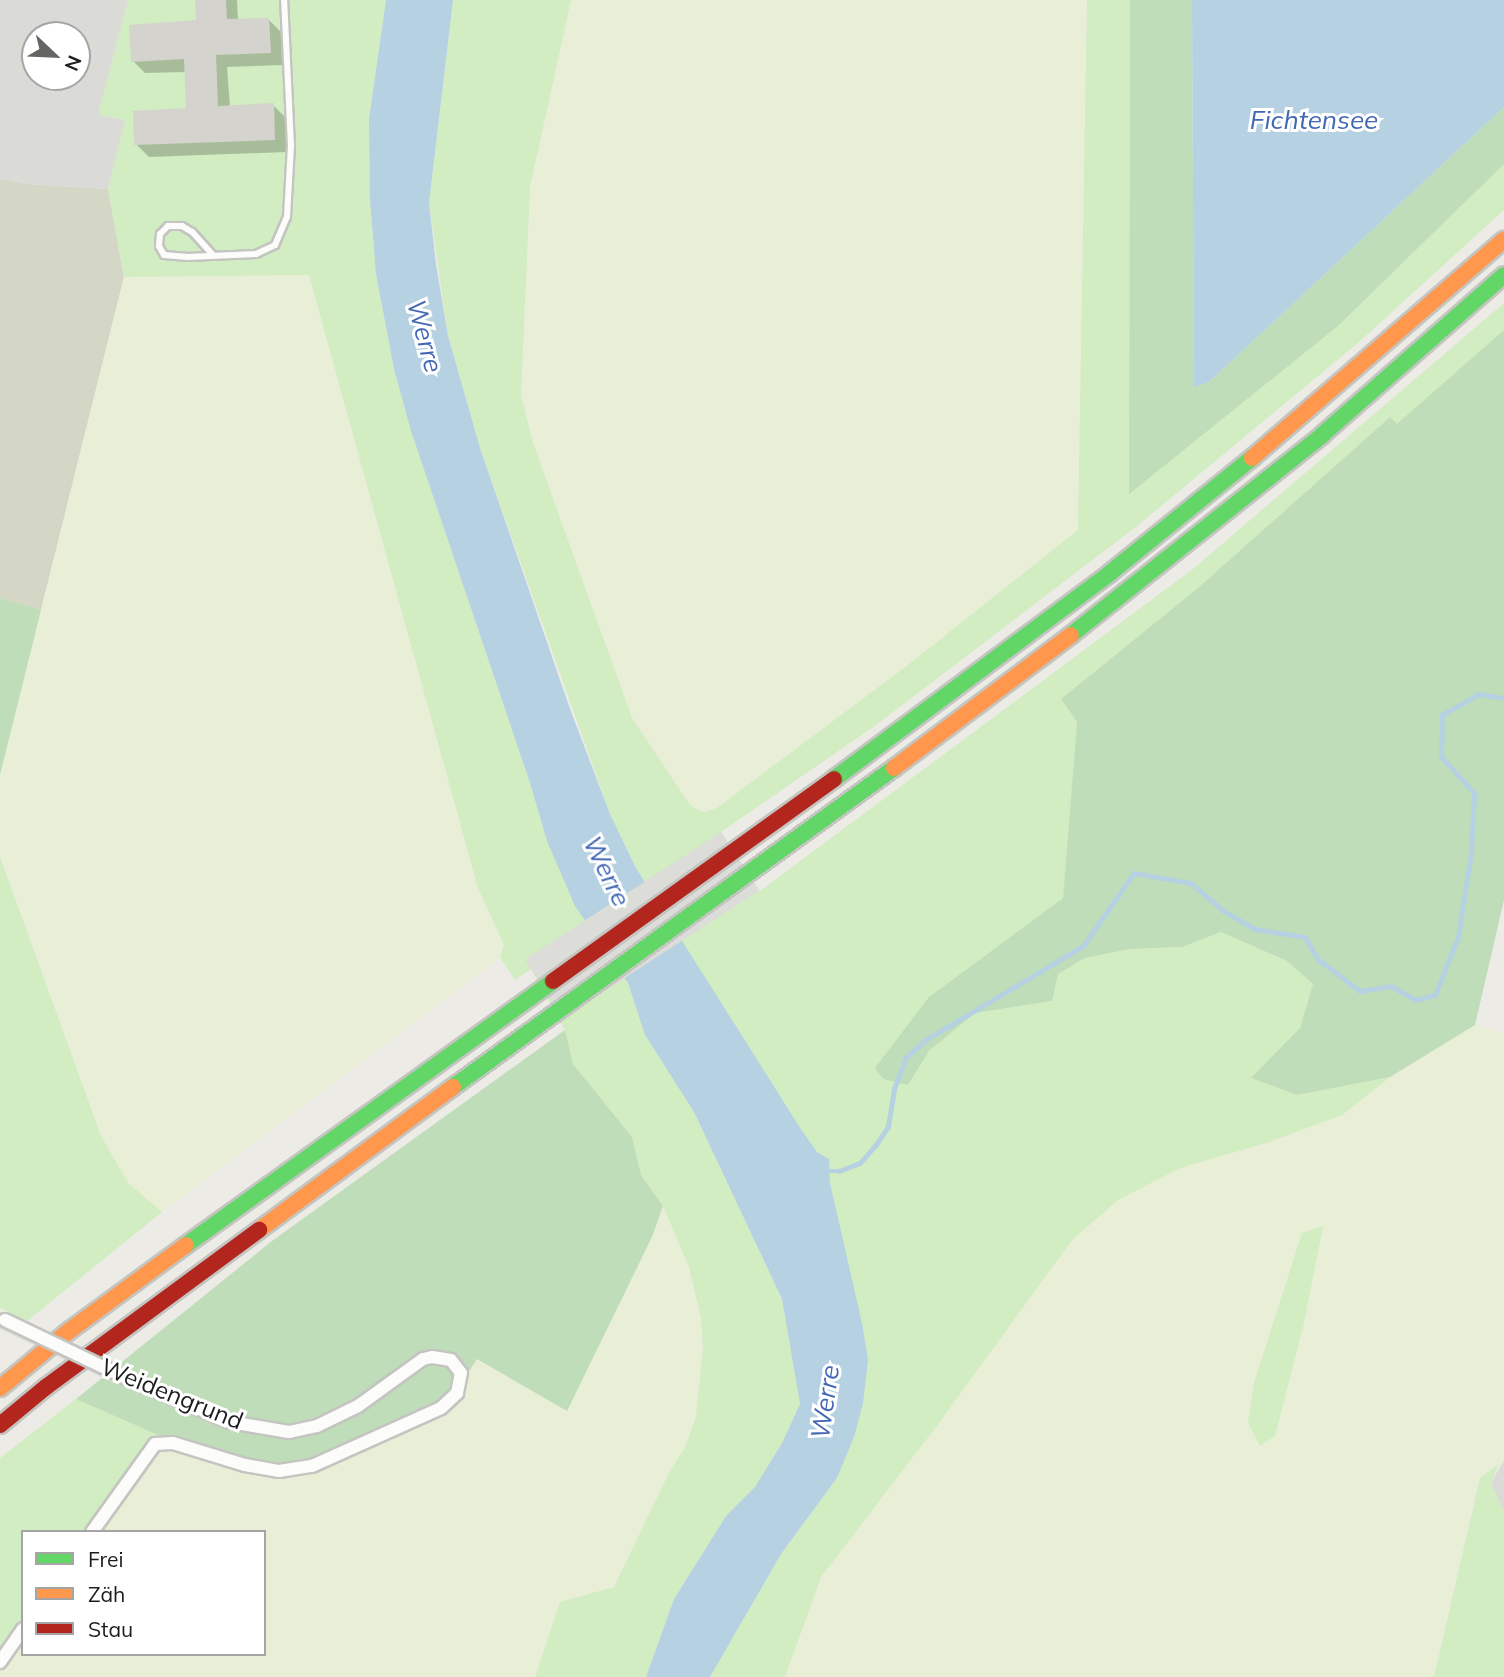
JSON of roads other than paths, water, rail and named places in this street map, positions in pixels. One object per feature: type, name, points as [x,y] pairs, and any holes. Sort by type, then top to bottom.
[{"type":"highway","points":[[0,1388],[69,1331],[232,1211],[914,722],[1210,494],[1408,327],[1504,240]]},
{"type":"highway","points":[[0,1425],[46,1387],[554,1012],[942,733],[1214,525],[1322,435],[1504,275]]},
{"type":"street","name":"Weidengrund","points":[[3,1319],[126,1378],[230,1422],[289,1432],[317,1426],[358,1406],[423,1359],[432,1357],[451,1360],[461,1373],[457,1393],[441,1408],[312,1466],[279,1471],[245,1465],[173,1443],[155,1444],[93,1530]]},
{"type":"street","points":[[0,1662],[21,1632]]},
{"type":"lane","points":[[213,255],[192,232],[181,226],[168,226],[160,234],[159,246],[164,255],[213,255],[256,254],[275,245],[287,218],[291,146],[284,0]]},
{"type":"water","name":"Werre","points":[[386,0],[453,0],[429,203],[436,264],[448,336],[480,448],[570,709],[610,814],[636,868],[799,1126],[817,1152],[829,1159],[830,1183],[862,1323],[868,1360],[863,1403],[854,1437],[837,1478],[781,1554],[710,1677],[646,1677],[674,1599],[726,1516],[755,1487],[782,1443],[800,1404],[782,1299],[694,1112],[645,1035],[628,983],[575,906],[547,841],[530,783],[411,431],[394,369],[376,274],[370,200],[369,119]]},
{"type":"water","name":"Fichtensee","points":[[1192,0],[1504,0],[1504,107],[1209,382],[1194,387]]},
{"type":"waterway","points":[[826,1171],[839,1171],[860,1163],[875,1146],[888,1127],[894,1089],[906,1057],[927,1039],[1083,946],[1134,873],[1191,883],[1224,911],[1255,929],[1305,937],[1318,959],[1360,991],[1391,986],[1416,1000],[1435,995],[1458,937],[1471,853],[1474,793],[1441,757],[1442,715],[1479,694],[1504,698]]}]
